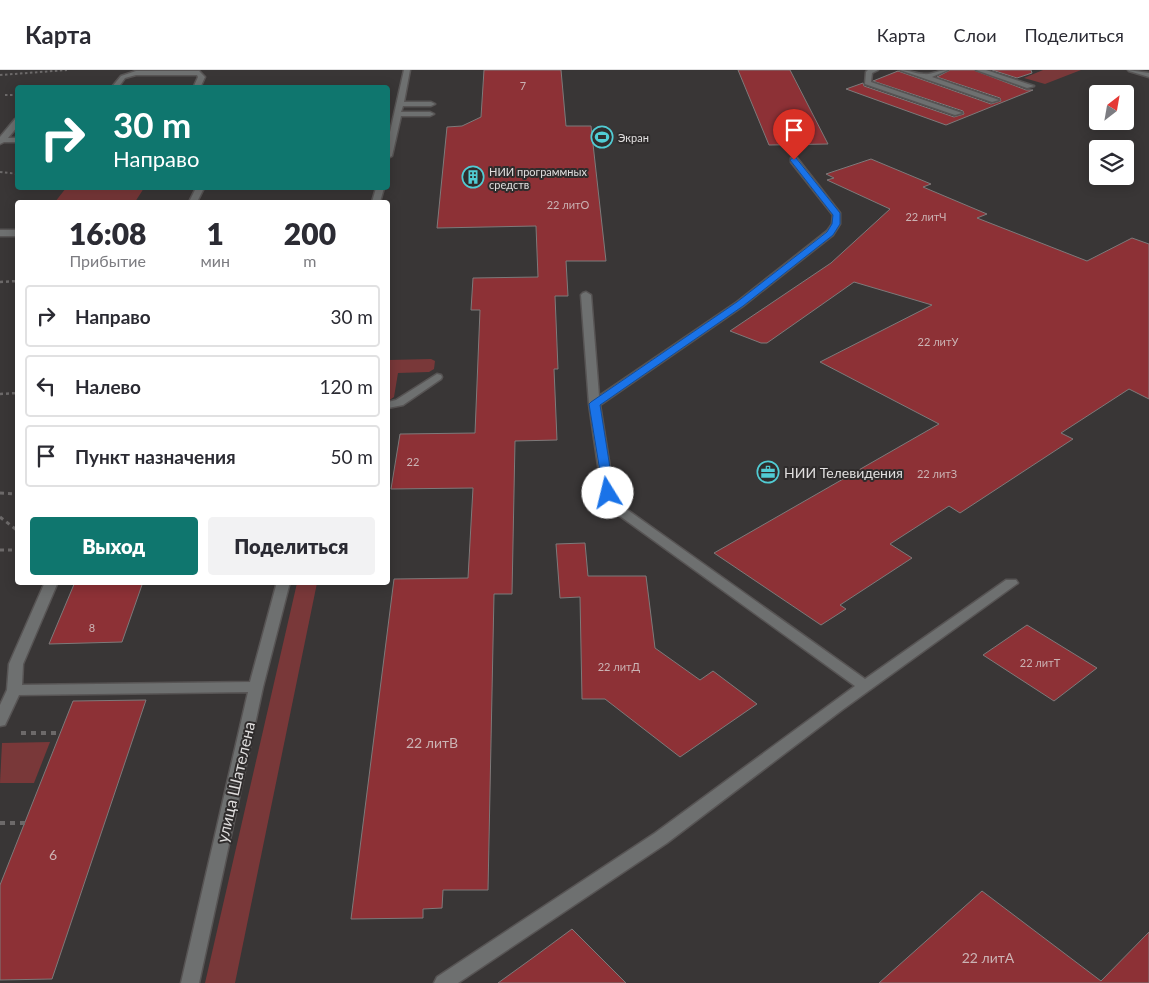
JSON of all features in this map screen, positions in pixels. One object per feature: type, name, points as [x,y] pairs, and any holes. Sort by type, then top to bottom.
[{"type":"street","points":[[390,144],[407,70]]},
{"type":"street","points":[[874,70],[868,72],[867,83],[958,114]]},
{"type":"street","points":[[903,70],[995,100]]},
{"type":"street","points":[[925,77],[945,70]]},
{"type":"street","points":[[979,70],[1030,86]]},
{"type":"street","points":[[1131,70],[1149,75]]},
{"type":"street","points":[[116,85],[123,77],[136,73],[199,73],[202,77],[198,85]]},
{"type":"street","points":[[400,104],[431,104]]},
{"type":"street","points":[[397,114],[430,114]]},
{"type":"street","points":[[1,141],[15,125]]},
{"type":"street","points":[[1,141],[15,140]]},
{"type":"street","points":[[594,404],[740,304],[830,233],[836,224],[837,215],[794,160]]},
{"type":"street","points":[[0,233],[15,233]]},
{"type":"street","points":[[586,296],[594,404],[608,493],[617,508],[866,687]]},
{"type":"street","points":[[390,404],[399,404],[437,376]]},
{"type":"street","points":[[443,983],[661,838],[837,706],[1011,583]]},
{"type":"street","points":[[0,721],[14,690],[16,664],[51,585]]},
{"type":"street","name":"улица Шателена","points":[[190,983],[256,687],[283,585]]},
{"type":"street","points":[[14,690],[256,687]]},
{"type":"path","points":[[0,75],[13,72],[67,70]]},
{"type":"path","points":[[4,95],[15,95]]},
{"type":"path","points":[[0,172],[15,174]]},
{"type":"path","points":[[0,282],[15,281]]},
{"type":"path","points":[[0,394],[15,393]]},
{"type":"path","points":[[0,493],[15,494]]},
{"type":"path","points":[[0,517],[15,529]]},
{"type":"path","points":[[0,550],[15,550]]},
{"type":"path","points":[[17,733],[60,733]]},
{"type":"path","points":[[0,823],[25,823]]},
{"type":"shaded area","points":[[1043,70],[1081,70],[1045,84],[1024,78]]},
{"type":"shaded area","points":[[64,190],[143,190],[136,200],[57,200]]},
{"type":"shaded area","points":[[431,359],[435,361],[434,369],[429,372],[398,373],[394,397],[390,400],[390,360]]},
{"type":"shaded area","points":[[297,585],[317,585],[235,983],[205,983]]},
{"type":"shaded area","points":[[50,742],[34,783],[0,783],[2,743]]},
{"type":"building","points":[[484,70],[561,70],[566,126],[591,126],[606,261],[566,261],[568,296],[555,296],[558,369],[554,369],[557,440],[515,441],[512,594],[494,594],[488,890],[443,890],[442,908],[423,909],[423,918],[351,919],[394,579],[468,578],[473,488],[391,489],[400,434],[475,433],[480,310],[471,310],[473,278],[538,277],[536,226],[437,228],[447,127],[462,126],[481,117]]},
{"type":"building","points":[[738,70],[790,70],[828,144],[769,145]]},
{"type":"building","points":[[950,70],[974,70],[1026,90],[1033,90],[946,125],[846,89],[863,83],[864,86],[954,117],[964,114],[963,111],[873,81],[898,71],[991,104],[1001,101],[1000,98],[937,77]]},
{"type":"building","points":[[992,70],[1031,70],[1032,73],[1017,78]]},
{"type":"building","points":[[871,159],[931,184],[923,187],[987,214],[977,218],[1087,261],[1132,238],[1149,244],[1149,399],[1129,389],[1061,433],[1073,439],[960,513],[949,506],[890,544],[912,558],[840,605],[846,609],[821,625],[714,553],[939,424],[820,362],[932,305],[854,282],[767,343],[761,343],[730,331],[831,263],[890,209],[827,180],[834,178],[826,174]]},
{"type":"building","points":[[585,543],[588,576],[646,576],[655,648],[700,680],[713,671],[757,704],[680,757],[605,699],[582,699],[580,597],[560,598],[556,544]]},
{"type":"building","points":[[74,585],[142,585],[122,642],[49,644]]},
{"type":"building","points":[[1027,625],[1097,668],[1054,701],[983,655]]},
{"type":"building","points":[[146,700],[52,979],[0,980],[0,885],[73,701]]},
{"type":"building","points":[[982,891],[1101,981],[1149,932],[1149,983],[879,983]]},
{"type":"building","points":[[572,929],[626,983],[498,983],[534,957]]},
{"type":"place","name":"Экран","points":[[602,137]]},
{"type":"place","name":"НИИ программных средств","points":[[473,177]]},
{"type":"place","name":"НИИ Телевидения","points":[[768,472]]},
{"type":"route","points":[[608,493],[594,404],[740,304],[830,233],[836,224],[837,215],[794,160]]}]
